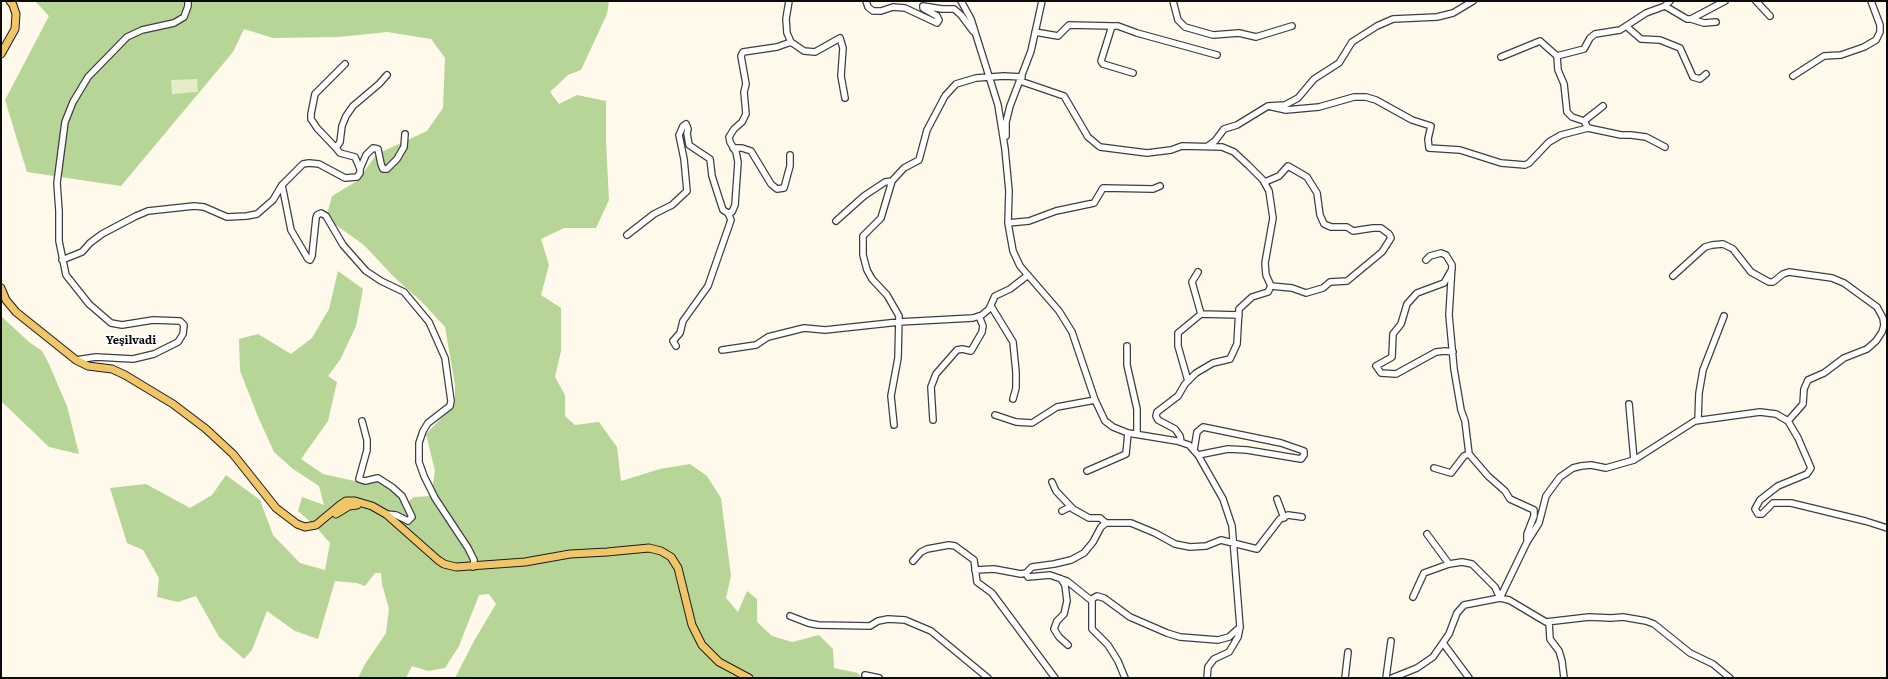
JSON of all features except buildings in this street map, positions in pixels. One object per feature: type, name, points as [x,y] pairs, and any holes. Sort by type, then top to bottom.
[{"type":"main road","points":[[1,46],[7,38],[12,24],[11,10],[4,1]]},
{"type":"main road","points":[[1,54],[15,28],[16,14],[10,1]]},
{"type":"main road","points":[[1,288],[6,300],[16,312],[76,360],[88,366],[112,369],[126,375],[147,387],[206,429],[233,454],[276,508],[297,524],[305,527],[316,525],[340,505],[351,501],[372,506],[386,514],[444,564],[456,567],[473,567],[525,562],[570,554],[649,548],[661,551],[671,557],[678,568],[692,625],[702,645],[719,662],[749,678]]},
{"type":"main road","points":[[1,298],[6,308],[17,319],[72,363],[85,369],[105,372],[118,376],[154,395],[185,417],[227,454],[278,515],[299,530],[314,530],[325,524],[344,508],[352,505],[361,505],[388,519],[440,566],[454,570],[513,568],[576,558],[645,552],[660,554],[670,562],[676,573],[686,617],[698,647],[718,666],[742,678]]},
{"type":"street","points":[[76,360],[96,357],[133,359],[154,354],[178,342],[183,334],[184,325],[180,321],[153,320],[122,325],[111,323],[89,304],[66,275],[62,260],[59,241],[57,182],[65,122],[73,102],[88,77],[127,37],[142,30],[174,23],[184,16],[188,6],[188,1]]},
{"type":"street","points":[[789,1],[786,19],[787,33],[791,42],[804,51],[814,52],[840,38],[843,48],[841,76],[845,98]]},
{"type":"street","points":[[866,1],[868,7],[873,11],[904,8],[937,22],[939,20],[937,16],[923,8],[923,6],[954,9],[961,15],[977,36]]},
{"type":"street","points":[[961,1],[971,19],[998,105],[1005,148],[1009,191],[1008,223],[1013,251],[1020,266],[1059,311],[1072,332],[1095,400],[1105,421],[1113,427],[1128,432],[1181,442],[1196,453],[1223,499],[1232,526],[1240,627],[1238,637],[1229,652],[1214,659],[1208,667],[1207,678]]},
{"type":"street","points":[[1005,148],[1006,122],[1010,106],[1031,51],[1042,1]]},
{"type":"street","points":[[1173,1],[1178,20],[1185,27],[1212,34],[1239,33],[1256,37],[1292,26]]},
{"type":"street","points":[[1207,146],[1215,141],[1224,129],[1237,125],[1268,106],[1285,105],[1298,98],[1314,80],[1339,63],[1352,42],[1377,26],[1393,19],[1437,17],[1453,13],[1473,1]]},
{"type":"street","points":[[1557,56],[1584,49],[1590,38],[1595,34],[1612,32],[1626,26],[1646,13],[1665,6],[1670,1]]},
{"type":"street","points":[[1691,19],[1725,1]]},
{"type":"street","points":[[1756,1],[1770,16]]},
{"type":"street","points":[[1793,76],[1824,56],[1841,55],[1864,47],[1876,40],[1880,32],[1880,26],[1871,1]]},
{"type":"street","points":[[1665,6],[1687,19],[1704,23],[1716,22]]},
{"type":"street","points":[[1035,32],[1058,36],[1069,25],[1118,26],[1137,33],[1217,55]]},
{"type":"street","points":[[1112,26],[1102,61],[1103,64],[1133,73]]},
{"type":"street","points":[[1626,26],[1641,39],[1660,40],[1680,48],[1693,77],[1700,79],[1706,74]]},
{"type":"street","points":[[1501,57],[1540,41],[1557,56],[1558,70],[1564,84],[1567,112],[1572,117],[1584,121],[1588,128]]},
{"type":"street","points":[[728,213],[732,212],[735,204],[738,162],[736,152],[730,142],[729,137],[734,129],[742,122],[746,114],[744,92],[746,84],[742,62],[743,52],[777,47],[791,42]]},
{"type":"street","points":[[345,64],[316,94],[311,119],[317,128],[340,153],[355,157],[360,168]]},
{"type":"street","points":[[336,148],[340,142],[342,126],[346,116],[353,106],[379,84],[387,74]]},
{"type":"street","points":[[894,425],[891,396],[898,358],[898,316],[887,295],[872,279],[867,270],[863,255],[862,236],[881,218],[892,181],[904,168],[919,160],[927,130],[949,92],[956,84],[976,78],[1004,76],[1021,79],[1064,96],[1088,137],[1100,147],[1147,153],[1171,150],[1182,146],[1207,146],[1222,147],[1234,152],[1265,182],[1269,190],[1273,218],[1265,263],[1266,275],[1271,286]]},
{"type":"street","points":[[1268,106],[1286,110],[1319,107],[1354,97],[1366,97],[1376,100],[1412,120],[1431,126],[1428,139],[1429,148],[1460,150],[1501,163],[1524,165],[1529,163],[1549,142],[1561,135],[1588,128],[1621,135],[1646,137],[1665,147]]},
{"type":"street","points":[[1584,121],[1603,106]]},
{"type":"street","points":[[626,235],[654,214],[672,205],[687,192],[684,159],[679,135],[683,126],[686,124],[688,129],[688,145],[710,159],[712,176],[723,210],[728,213],[731,220],[708,286],[683,321],[680,333],[673,341],[676,346]]},
{"type":"street","points":[[62,260],[82,252],[90,243],[102,234],[148,211],[194,206],[204,207],[227,217],[256,214],[273,200],[282,185],[303,164],[319,164],[345,178],[357,177],[360,173],[360,168],[366,155],[373,148],[378,149],[383,169],[387,169],[397,159],[404,147],[405,134]]},
{"type":"street","points":[[734,148],[742,148],[751,151],[771,184],[777,189],[784,188],[790,166],[790,155]]},
{"type":"street","points":[[1265,182],[1279,176],[1288,166],[1307,178],[1317,193],[1320,215],[1324,224],[1331,227],[1347,227],[1353,230],[1381,228],[1389,234],[1391,238],[1382,252],[1347,281],[1330,282],[1323,288],[1306,293],[1292,288],[1271,286]]},
{"type":"street","points":[[836,221],[864,196],[885,182],[892,181]]},
{"type":"street","points":[[282,185],[291,230],[308,259],[310,260],[312,256],[316,218],[317,215],[321,213],[326,216],[343,245],[366,271],[409,296],[426,316],[445,358],[452,401],[450,406],[428,423],[423,431],[419,443],[419,462],[435,498],[468,548],[474,560],[473,567]]},
{"type":"street","points":[[1008,223],[1029,221],[1056,211],[1094,203],[1103,188],[1153,189],[1160,186]]},
{"type":"street","points":[[1673,276],[1705,247],[1723,244],[1733,249],[1751,272],[1769,282],[1773,282],[1783,274],[1789,272],[1832,278],[1844,283],[1877,307],[1884,318],[1884,325],[1876,341],[1867,349],[1844,358],[1824,373],[1808,380],[1804,389],[1803,404],[1788,421]]},
{"type":"street","points":[[1426,260],[1430,256],[1441,253],[1449,259],[1452,268],[1449,315],[1460,403],[1465,421],[1469,454],[1488,476],[1505,491],[1510,499],[1534,510],[1534,516],[1527,534],[1527,542]]},
{"type":"street","points":[[1452,268],[1444,283],[1417,293],[1407,304],[1401,324],[1393,334],[1392,357],[1376,366],[1381,373],[1396,374],[1436,352],[1453,352]]},
{"type":"street","points":[[1198,272],[1192,282],[1201,314]]},
{"type":"street","points":[[722,350],[756,345],[768,338],[804,328],[825,330],[899,322],[974,318],[980,316],[991,306],[995,296],[1010,288],[1028,275]]},
{"type":"street","points":[[1181,442],[1180,436],[1175,429],[1158,420],[1156,416],[1157,412],[1178,396],[1188,381],[1209,364],[1230,359],[1237,344],[1241,306],[1252,297],[1268,292],[1271,286]]},
{"type":"street","points":[[991,306],[1013,342],[1016,388],[1013,399]]},
{"type":"street","points":[[1188,381],[1178,346],[1178,333],[1201,314],[1239,315]]},
{"type":"street","points":[[933,420],[931,388],[936,374],[957,350],[962,349],[971,351],[982,332],[983,326],[980,316]]},
{"type":"street","points":[[1698,420],[1699,393],[1703,370],[1724,316]]},
{"type":"street","points":[[1127,346],[1127,366],[1137,409],[1137,434]]},
{"type":"street","points":[[995,415],[1016,422],[1032,423],[1057,407],[1095,400]]},
{"type":"street","points":[[1629,404],[1634,460]]},
{"type":"street","points":[[1500,598],[1527,542],[1540,523],[1546,496],[1560,477],[1573,468],[1581,466],[1591,465],[1606,468],[1634,460],[1698,420],[1760,412],[1776,414],[1788,421],[1798,438],[1811,468],[1807,474],[1778,486],[1760,500],[1756,509],[1758,514],[1762,514],[1773,503],[1791,503],[1866,521],[1887,528]]},
{"type":"street","points":[[362,420],[367,440],[367,450],[359,479],[365,481],[378,478],[392,487],[402,496],[412,517],[408,521],[396,515],[386,514]]},
{"type":"street","points":[[1203,427],[1281,443],[1304,451],[1302,459],[1247,450],[1228,449],[1196,453],[1197,432],[1203,427]]},
{"type":"street","points":[[1087,471],[1126,454],[1128,432]]},
{"type":"street","points":[[1434,468],[1451,473],[1464,456],[1469,454]]},
{"type":"street","points":[[1052,482],[1056,491],[1070,507],[1089,518],[1100,518],[1106,523],[1131,523],[1155,532],[1175,544],[1190,547],[1206,546],[1221,540],[1234,542],[1257,549],[1273,527],[1288,515],[1302,517]]},
{"type":"street","points":[[1277,499],[1284,518]]},
{"type":"street","points":[[1062,511],[1070,507]]},
{"type":"street","points":[[975,570],[1026,573],[1032,567],[1071,560],[1084,553],[1106,523]]},
{"type":"street","points":[[1427,534],[1449,564]]},
{"type":"street","points":[[913,561],[921,552],[927,549],[949,545],[955,546],[974,560],[977,582],[992,593],[1055,678]]},
{"type":"street","points":[[1413,598],[1424,573],[1449,564],[1462,562],[1472,564],[1495,587],[1500,598]]},
{"type":"street","points":[[1026,573],[1028,577],[1050,575],[1073,584],[1092,601]]},
{"type":"street","points":[[1061,579],[1065,585],[1067,601],[1064,614],[1057,622],[1054,629],[1059,637],[1068,645]]},
{"type":"street","points":[[1125,678],[1118,661],[1108,645],[1092,629],[1092,599],[1097,596],[1104,598],[1130,617],[1167,633],[1180,636],[1218,640],[1229,637],[1240,627]]},
{"type":"street","points":[[1392,678],[1417,668],[1433,657],[1449,634],[1457,613],[1464,605],[1500,598],[1509,600],[1546,622],[1589,617],[1623,617],[1646,621],[1654,624],[1690,652],[1713,664],[1730,678]]},
{"type":"street","points":[[790,616],[818,625],[870,626],[878,621],[888,619],[905,620],[931,631],[988,678]]},
{"type":"street","points":[[1549,622],[1550,639],[1558,651],[1562,661],[1564,678]]},
{"type":"street","points":[[1386,678],[1391,641]]},
{"type":"street","points":[[1443,643],[1470,678]]},
{"type":"street","points":[[1345,678],[1348,652]]},
{"type":"street","points":[[865,675],[880,678]]},
{"type":"green space","points":[[35,1],[609,1],[607,14],[581,70],[568,75],[550,92],[559,104],[577,95],[606,101],[606,142],[609,200],[596,228],[564,228],[541,239],[549,265],[541,295],[561,308],[561,351],[555,377],[565,395],[565,416],[575,425],[599,422],[617,447],[621,481],[660,469],[690,464],[707,476],[721,498],[731,576],[726,598],[738,612],[747,591],[757,599],[757,622],[772,636],[792,642],[819,635],[833,649],[834,668],[858,673],[861,678],[455,678],[474,641],[496,604],[489,594],[479,595],[459,646],[445,668],[428,671],[412,666],[406,678],[358,678],[365,664],[386,633],[389,609],[382,584],[381,573],[375,573],[365,586],[357,583],[335,581],[318,639],[295,631],[267,611],[252,650],[244,659],[219,637],[196,596],[178,602],[157,597],[159,578],[143,550],[127,543],[110,488],[146,484],[190,508],[212,495],[226,475],[260,500],[273,535],[300,563],[325,570],[330,543],[315,526],[298,511],[302,497],[324,505],[319,486],[293,469],[274,452],[240,371],[239,339],[258,334],[291,354],[312,338],[329,309],[338,271],[363,289],[356,326],[340,360],[328,376],[337,382],[328,421],[301,459],[323,474],[359,482],[378,482],[395,492],[404,505],[414,497],[431,496],[435,471],[426,434],[455,404],[455,385],[445,327],[422,302],[395,278],[364,245],[326,218],[332,196],[357,181],[377,154],[427,131],[443,108],[445,58],[431,39],[387,32],[339,37],[273,38],[244,29],[233,52],[121,186],[27,172],[5,100],[49,16]]},
{"type":"green space","points":[[197,79],[198,92],[172,94],[171,80]]},
{"type":"green space","points":[[1,316],[29,342],[42,351],[67,406],[79,454],[49,447],[1,401]]},
{"type":"district","name":"Yeşilvadi","points":[[131,341]]}]
